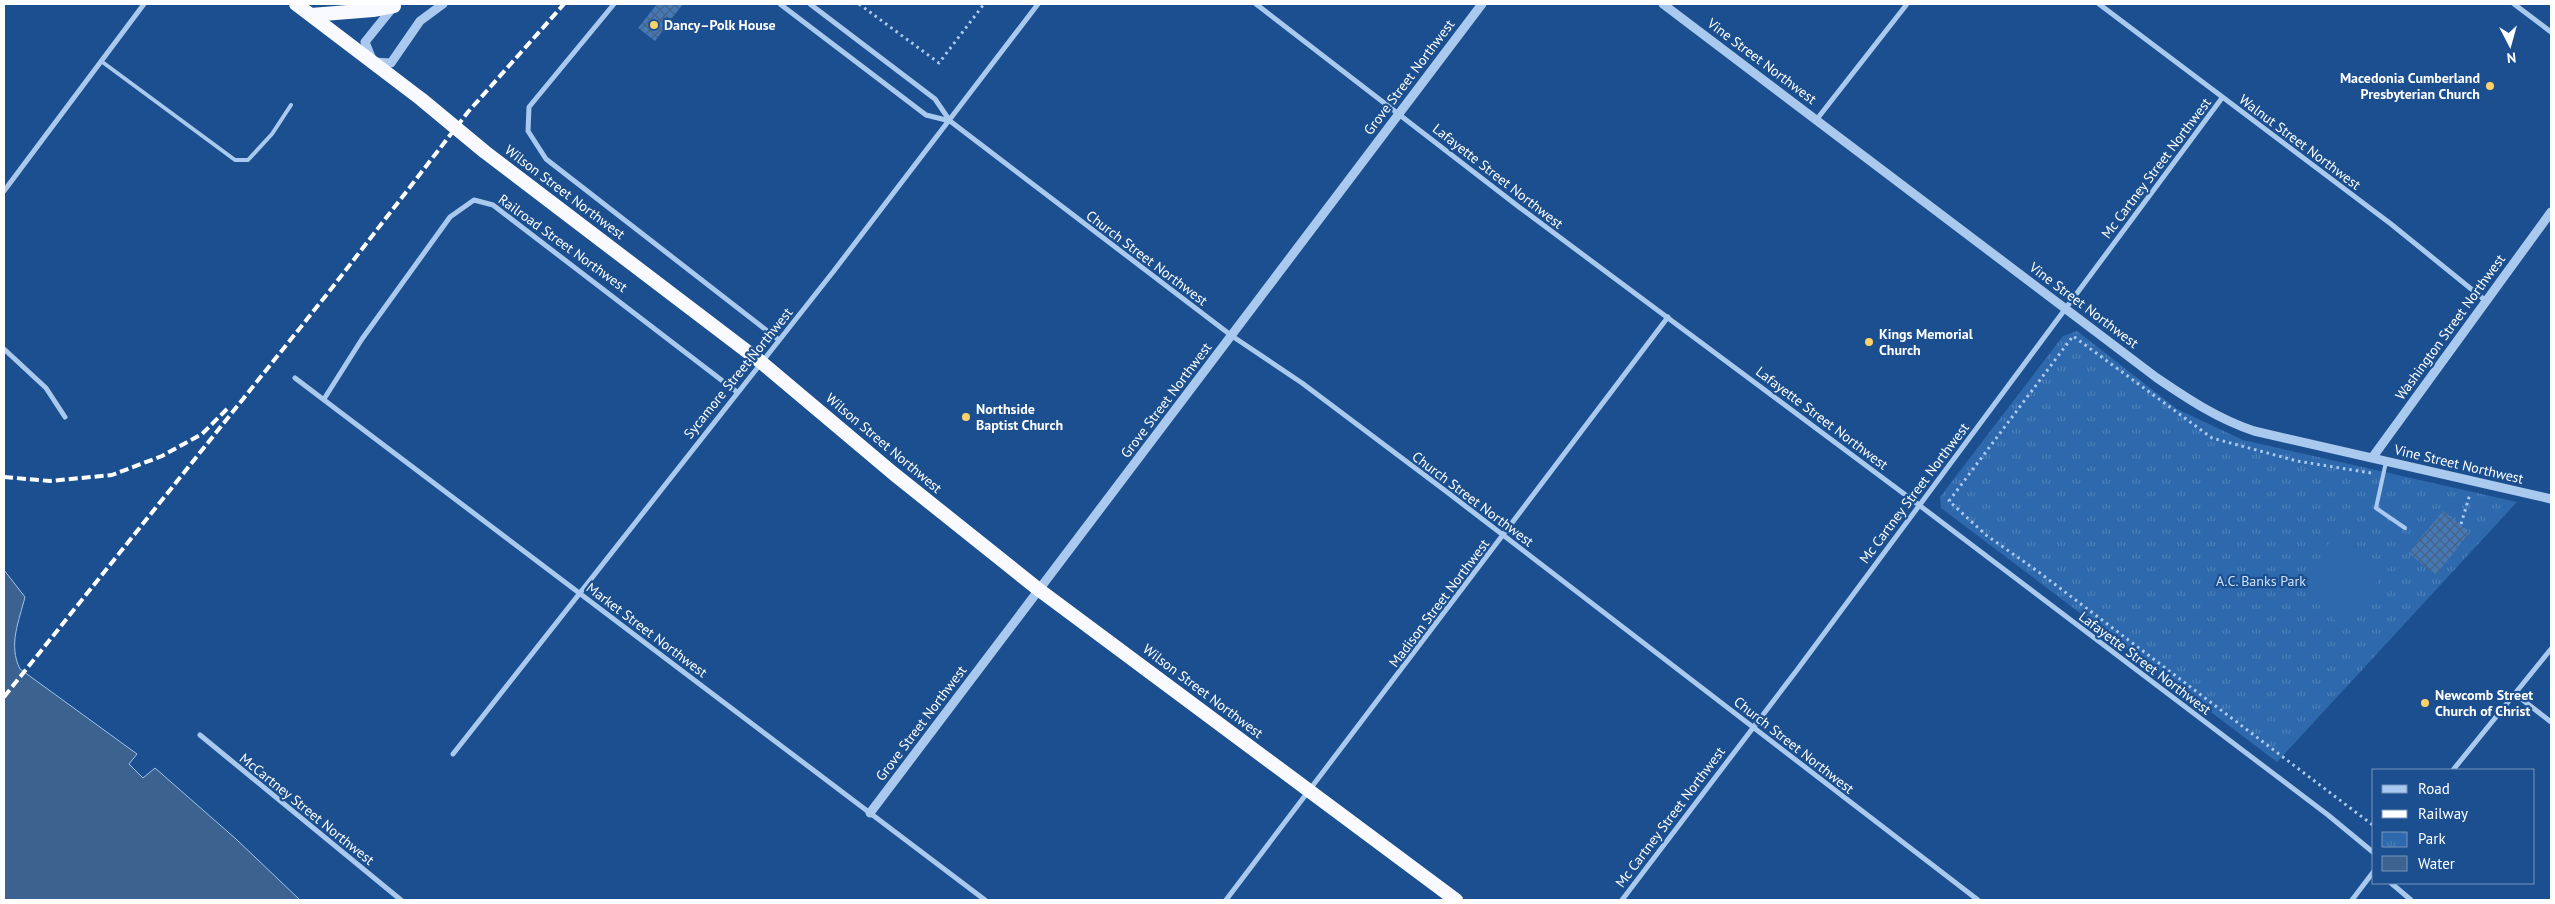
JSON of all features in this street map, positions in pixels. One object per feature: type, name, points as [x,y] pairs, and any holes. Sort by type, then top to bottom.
[{"type":"highway","name":"Wilson Street Northwest","points":[[296,4],[421,99],[485,152],[761,362],[894,474],[1038,589],[1456,900]]},
{"type":"highway","points":[[311,15],[373,10],[395,5]]},
{"type":"street","points":[[4,190],[144,4]]},
{"type":"street","points":[[395,5],[365,42],[373,62],[391,63],[420,21],[443,4]]},
{"type":"street","points":[[614,4],[529,107],[528,131],[546,159],[779,340]]},
{"type":"street","name":"Church Street Northwest","points":[[780,4],[926,115],[950,121]]},
{"type":"street","name":"Church Street Northwest","points":[[810,4],[935,99],[950,121],[1232,336],[1302,383],[1975,900]]},
{"type":"street","name":"Sycamore Street Northwest","points":[[453,754],[950,121],[1038,4]]},
{"type":"street","name":"Lafayette Street Northwest","points":[[1256,4],[1519,207],[1919,505],[2328,815],[2372,851]]},
{"type":"street","name":"Grove Street Northwest","points":[[870,813],[1482,4]]},
{"type":"street","name":"Vine Street Northwest","points":[[1663,4],[2157,378],[2196,404],[2233,424],[2254,431],[2551,499]]},
{"type":"street","points":[[1817,119],[1907,4]]},
{"type":"street","name":"Walnut Street Northwest","points":[[2099,4],[2392,224],[2486,300]]},
{"type":"street","points":[[2514,4],[2551,32]]},
{"type":"street","name":"Mc Cartney Street Northwest","points":[[1622,900],[2222,98]]},
{"type":"street","name":"Railroad Street Northwest","points":[[324,398],[362,339],[450,217],[474,200],[493,205],[737,392]]},
{"type":"street","name":"Washington Street Northwest","points":[[2372,458],[2551,212]]},
{"type":"street","name":"Madison Street Northwest","points":[[1226,900],[1308,790],[1504,537],[1668,317]]},
{"type":"street","points":[[4,348],[46,388],[65,417]]},
{"type":"street","name":"Market Street Northwest","points":[[295,378],[324,398],[985,900]]},
{"type":"street","points":[[2454,769],[2551,649]]},
{"type":"street","points":[[2514,694],[2551,722]]},
{"type":"street","name":"McCartney Street Northwest","points":[[200,735],[401,900]]},
{"type":"street","points":[[2352,900],[2372,873]]},
{"type":"street","points":[[2392,884],[2411,900]]},
{"type":"lane","points":[[101,61],[235,160],[248,160],[272,134],[291,105]]},
{"type":"lane","points":[[2386,462],[2376,508],[2405,528]]},
{"type":"path","points":[[859,4],[939,63],[984,4]]},
{"type":"path","points":[[2372,824],[2040,573],[1992,540],[1949,501],[2073,336],[2212,438],[2297,461],[2383,476]]},
{"type":"path","points":[[2461,491],[2471,492],[2461,524]]},
{"type":"green space","name":"A.C. Banks Park","points":[[2077,331],[2177,409],[2243,440],[2517,502],[2277,762],[1941,508],[1940,497],[2063,336]]},
{"type":"green space","points":[[2334,536],[2389,567],[2342,627],[2301,587]]},
{"type":"water","points":[[4,570],[25,597],[15,642],[15,651],[20,669],[137,754],[129,764],[143,778],[155,768],[236,839],[300,900],[4,900]]},
{"type":"building","name":"Dancy–Polk House","points":[[657,4],[683,4],[655,41],[638,28]]},
{"type":"building","points":[[2443,511],[2470,532],[2436,575],[2408,553]]},
{"type":"railway","points":[[4,697],[328,293],[468,112],[564,4]]},
{"type":"railway","points":[[4,477],[50,481],[112,475],[162,456],[202,434],[227,409]]},
{"type":"place","name":"Dancy–Polk House","points":[[654,25]]},
{"type":"place","name":"Macedonia Cumberland Presbyterian Church","points":[[2490,86]]},
{"type":"place","name":"Kings Memorial Church","points":[[1869,342]]},
{"type":"place","name":"Northside Baptist Church","points":[[966,417]]},
{"type":"place","name":"Newcomb Street Church of Christ","points":[[2425,703]]}]
